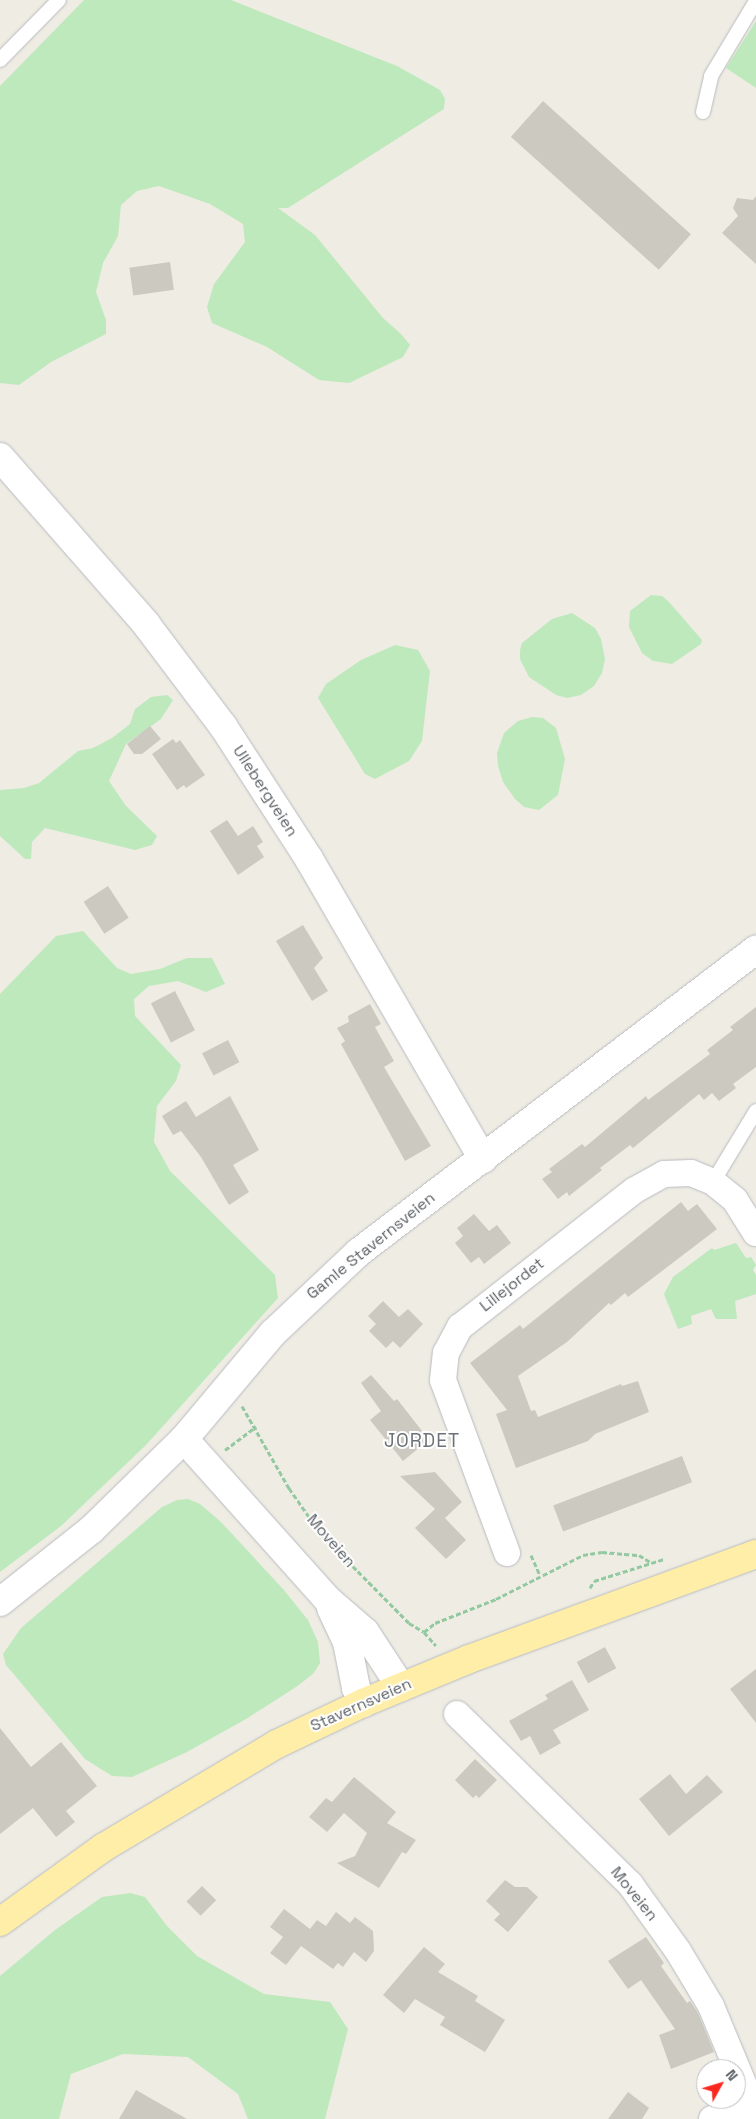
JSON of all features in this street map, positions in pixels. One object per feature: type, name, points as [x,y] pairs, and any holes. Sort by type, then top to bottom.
[{"type":"main road","name":"Stavernsveien","points":[[0,1922],[104,1847],[174,1802],[277,1744],[401,1687],[755,1559]]},
{"type":"street","name":"Ullebergveien","points":[[0,457],[146,624],[223,726],[309,859],[483,1159]]},
{"type":"street","name":"Gamle Stavernsveien","points":[[0,1602],[90,1530],[184,1439],[225,1387],[273,1333],[352,1258],[756,950]]},
{"type":"street","name":"Lillejordet","points":[[507,1553],[443,1380],[446,1352],[460,1327],[635,1190],[664,1174],[691,1173],[713,1182],[735,1200],[756,1233]]},
{"type":"street","points":[[184,1439],[327,1599],[364,1632],[401,1687]]},
{"type":"street","points":[[327,1599],[347,1642],[363,1703]]},
{"type":"street","name":"Moveien","points":[[457,1714],[630,1884],[678,1951],[711,2006],[753,2108]]},
{"type":"street","points":[[712,2119],[753,2108]]},
{"type":"lane","points":[[0,60],[59,0]]},
{"type":"lane","points":[[703,112],[703,101],[715,68],[756,1]]},
{"type":"lane","points":[[713,1182],[756,1111]]},
{"type":"path","name":"Moveien","points":[[225,1387],[256,1427],[289,1488],[321,1534],[409,1623],[424,1632],[440,1653]]},
{"type":"path","points":[[222,1453],[256,1427]]},
{"type":"path","points":[[424,1632],[431,1625],[489,1603],[583,1555],[602,1552],[639,1555],[652,1563]]},
{"type":"green space","points":[[84,0],[231,0],[397,66],[440,90],[445,99],[444,109],[288,208],[278,208],[315,235],[383,318],[401,334],[410,345],[403,357],[349,383],[319,380],[267,347],[212,323],[207,307],[214,284],[245,242],[243,224],[210,204],[159,186],[137,191],[121,205],[118,236],[103,263],[96,292],[106,320],[106,334],[51,362],[19,385],[0,383],[0,86]]},
{"type":"green space","points":[[756,21],[756,88],[726,68]]},
{"type":"green space","points":[[651,595],[662,596],[669,602],[702,640],[701,644],[672,664],[653,661],[642,653],[629,627],[630,611]]},
{"type":"green space","points":[[572,613],[595,628],[601,639],[605,659],[602,673],[594,686],[581,695],[567,698],[556,695],[529,677],[520,659],[520,650],[522,643],[552,619]]},
{"type":"green space","points":[[395,645],[418,650],[430,671],[422,741],[409,761],[375,779],[365,774],[318,698],[326,684],[361,660]]},
{"type":"green space","points":[[167,695],[173,700],[161,719],[126,744],[109,781],[126,806],[157,836],[152,845],[135,850],[45,828],[32,842],[31,859],[25,859],[0,836],[0,790],[24,788],[39,783],[78,751],[93,748],[112,738],[130,724],[135,709],[151,697]]},
{"type":"green space","points":[[532,717],[543,718],[556,728],[565,759],[558,795],[539,810],[524,807],[515,799],[503,782],[498,766],[497,753],[504,733],[518,721]]},
{"type":"green space","points":[[83,931],[117,968],[131,974],[160,969],[187,958],[212,958],[225,984],[206,992],[178,981],[149,986],[134,999],[135,1016],[181,1065],[176,1081],[157,1106],[154,1142],[170,1171],[275,1275],[278,1298],[146,1445],[61,1526],[0,1572],[0,994],[56,936]]},
{"type":"green space","points":[[736,1243],[746,1258],[751,1257],[756,1265],[753,1270],[756,1275],[756,1294],[735,1301],[737,1319],[716,1319],[711,1309],[691,1316],[692,1324],[678,1329],[664,1294],[673,1277],[712,1248],[714,1250]]},
{"type":"green space","points":[[188,1499],[200,1504],[221,1522],[283,1589],[308,1620],[318,1642],[320,1663],[313,1674],[296,1687],[246,1719],[187,1752],[132,1777],[112,1776],[85,1759],[6,1665],[3,1654],[21,1628],[162,1507],[177,1500]]},
{"type":"green space","points":[[130,1893],[145,1897],[167,1926],[197,1956],[264,1994],[330,2002],[348,2029],[325,2119],[248,2119],[238,2094],[188,2057],[123,2054],[71,2074],[59,2119],[0,2119],[0,1976],[55,1930],[102,1897]]},
{"type":"building","points":[[543,101],[691,234],[659,270],[511,137]]},
{"type":"building","points":[[756,196],[756,264],[722,233],[738,216],[733,208],[737,198],[753,200]]},
{"type":"building","points":[[170,262],[174,290],[133,295],[129,268]]},
{"type":"building","points":[[150,726],[161,739],[142,754],[134,754],[127,744]]},
{"type":"building","points":[[173,739],[176,743],[180,740],[205,775],[186,788],[184,785],[177,790],[152,754]]},
{"type":"building","points":[[227,820],[238,836],[253,826],[263,842],[257,846],[264,857],[238,875],[210,831]]},
{"type":"building","points":[[108,886],[129,918],[104,934],[84,902]]},
{"type":"building","points":[[303,925],[323,958],[314,968],[328,991],[312,1001],[276,941]]},
{"type":"building","points":[[175,991],[195,1030],[171,1042],[151,1003]]},
{"type":"building","points":[[370,1004],[381,1024],[375,1027],[394,1061],[384,1067],[431,1146],[405,1161],[341,1044],[345,1041],[337,1028],[349,1022],[348,1016]]},
{"type":"building","points":[[756,1007],[756,1067],[733,1084],[736,1088],[719,1101],[712,1093],[704,1100],[699,1094],[633,1148],[630,1145],[600,1168],[602,1170],[569,1196],[567,1192],[558,1199],[542,1179],[552,1172],[549,1169],[582,1144],[585,1147],[646,1096],[648,1100],[710,1054],[707,1050],[733,1030],[730,1027]]},
{"type":"building","points":[[228,1040],[239,1062],[214,1075],[202,1053]]},
{"type":"building","points":[[230,1096],[259,1150],[233,1165],[249,1192],[229,1205],[201,1157],[181,1131],[173,1135],[162,1116],[186,1101],[196,1117]]},
{"type":"building","points":[[681,1202],[688,1211],[697,1204],[717,1229],[628,1297],[625,1293],[611,1305],[609,1303],[567,1342],[518,1376],[531,1411],[535,1410],[538,1417],[621,1384],[622,1386],[638,1381],[649,1412],[595,1434],[588,1441],[516,1468],[496,1414],[507,1410],[470,1363],[520,1325],[523,1329]]},
{"type":"building","points":[[474,1214],[489,1231],[497,1225],[511,1243],[484,1264],[479,1257],[471,1263],[455,1243],[463,1236],[457,1228]]},
{"type":"building","points":[[383,1301],[399,1317],[408,1309],[423,1324],[400,1348],[393,1341],[386,1348],[369,1331],[376,1324],[368,1316]]},
{"type":"building","points":[[371,1375],[394,1401],[397,1399],[426,1436],[425,1443],[403,1461],[370,1420],[381,1411],[361,1383]]},
{"type":"building","points":[[682,1456],[692,1482],[563,1532],[553,1505]]},
{"type":"building","points":[[435,1472],[462,1502],[445,1518],[441,1514],[466,1540],[446,1559],[415,1528],[435,1509],[400,1476]]},
{"type":"building","points":[[605,1647],[616,1668],[588,1683],[577,1662]]},
{"type":"building","points":[[756,1669],[756,1723],[730,1689]]},
{"type":"building","points":[[572,1680],[589,1710],[553,1730],[561,1743],[540,1755],[530,1736],[521,1741],[509,1721],[548,1699],[545,1695]]},
{"type":"building","points":[[0,1728],[31,1767],[61,1742],[97,1786],[66,1811],[75,1822],[56,1837],[33,1808],[0,1834]]},
{"type":"building","points":[[475,1759],[497,1780],[479,1798],[476,1795],[473,1798],[455,1780]]},
{"type":"building","points":[[670,1774],[686,1794],[707,1775],[723,1792],[669,1836],[639,1799]]},
{"type":"building","points":[[354,1777],[396,1812],[387,1823],[416,1840],[406,1854],[402,1852],[379,1888],[337,1863],[355,1856],[367,1833],[344,1813],[327,1832],[309,1817],[326,1798],[332,1802]]},
{"type":"building","points":[[505,1880],[515,1887],[527,1887],[538,1897],[508,1932],[494,1920],[500,1914],[486,1901]]},
{"type":"building","points":[[202,1886],[216,1900],[201,1916],[186,1902]]},
{"type":"building","points":[[284,1909],[310,1929],[317,1920],[326,1926],[336,1912],[350,1923],[355,1917],[373,1931],[374,1951],[366,1962],[354,1952],[343,1967],[338,1963],[333,1969],[301,1946],[286,1965],[270,1953],[283,1937],[270,1927]]},
{"type":"building","points":[[646,1937],[664,1963],[661,1966],[687,2003],[690,2001],[698,2013],[714,2052],[671,2069],[659,2035],[675,2029],[641,1980],[628,1989],[608,1961]]},
{"type":"building","points":[[424,1947],[445,1964],[438,1972],[478,1996],[475,2001],[505,2020],[485,2052],[440,2025],[445,2017],[415,1999],[404,2013],[383,1995]]},
{"type":"building","points":[[136,2090],[187,2119],[119,2119]]},
{"type":"building","points":[[628,2092],[649,2108],[642,2119],[608,2119]]},
{"type":"district","name":"JORDET","points":[[422,1441]]}]
